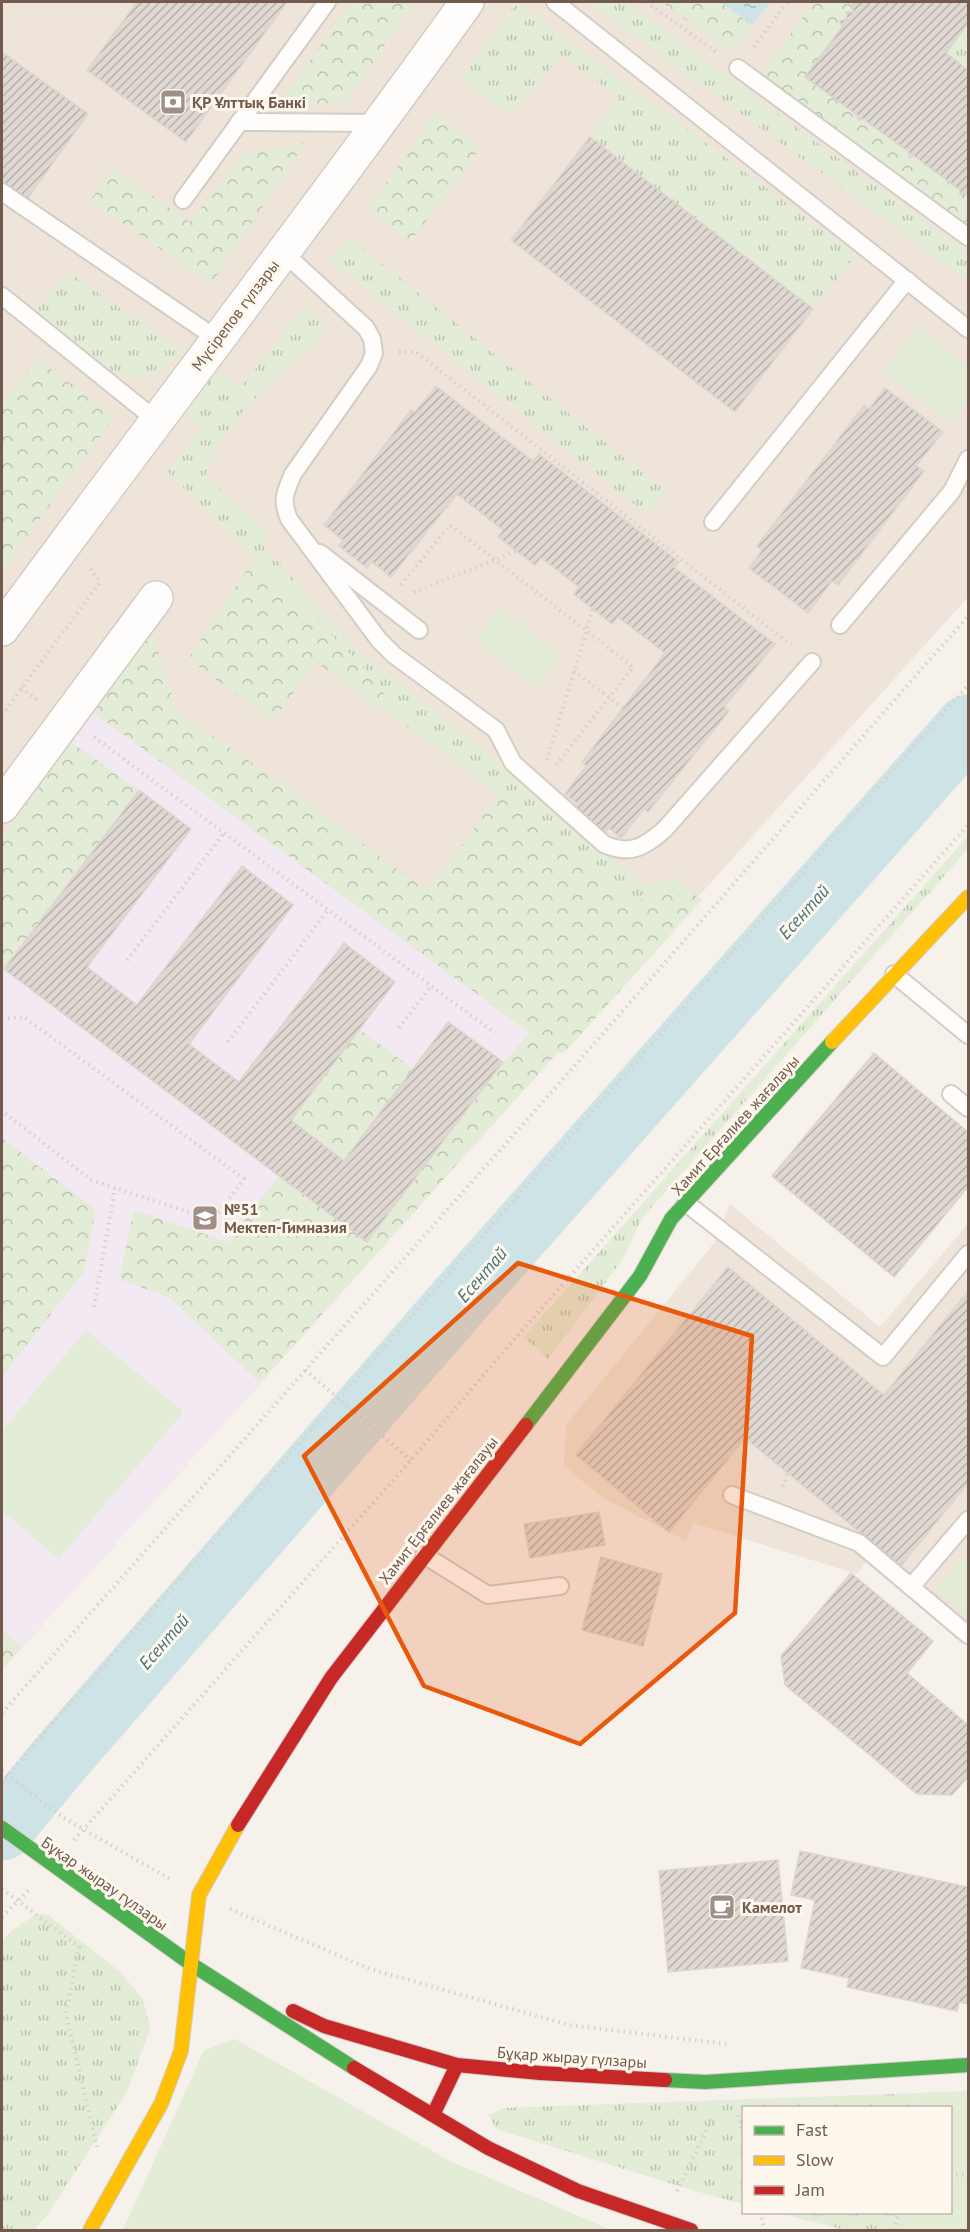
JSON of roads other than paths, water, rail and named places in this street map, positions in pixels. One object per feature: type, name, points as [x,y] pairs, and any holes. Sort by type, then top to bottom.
[{"type":"street","name":"Мүсірепов гүлзары","points":[[2,629],[119,469],[380,123],[467,2]]},
{"type":"street","points":[[2,806],[156,598]]},
{"type":"street","name":"Хамит Ерғалиев жағалауы","points":[[90,2230],[161,2104],[181,2051],[199,1895],[247,1808],[331,1677],[640,1276],[671,1220],[894,974],[969,897]]},
{"type":"street","name":"Бұқар жырау гүлзары","points":[[2,1828],[36,1855],[191,1964],[322,2048],[488,2148],[578,2191],[662,2222],[691,2230]]},
{"type":"street","name":"Бұқар жырау гүлзары","points":[[191,1964],[324,2026],[457,2065],[705,2082],[969,2066]]},
{"type":"street","points":[[433,2115],[457,2065]]},
{"type":"lane","points":[[183,200],[327,2]]},
{"type":"lane","points":[[555,2],[969,329]]},
{"type":"lane","points":[[738,68],[969,237]]},
{"type":"lane","points":[[239,122],[380,123]]},
{"type":"lane","points":[[2,192],[217,339]]},
{"type":"lane","points":[[283,252],[366,328],[372,339],[374,353],[362,378],[292,474],[286,490],[284,506],[289,519],[379,640],[394,655],[496,730],[513,763],[604,844],[617,850],[632,849],[650,842],[665,829],[812,662]]},
{"type":"lane","points":[[713,522],[907,280]]},
{"type":"lane","points":[[2,296],[156,420]]},
{"type":"lane","points":[[840,625],[952,491],[969,459]]},
{"type":"lane","points":[[305,541],[419,630]]},
{"type":"lane","points":[[894,974],[969,1035]]},
{"type":"lane","points":[[951,1094],[969,1108]]},
{"type":"lane","points":[[686,1203],[883,1357],[969,1254]]},
{"type":"lane","points":[[732,1495],[859,1543],[969,1635]]},
{"type":"lane","points":[[911,1587],[969,1520]]},
{"type":"lane","points":[[424,1555],[488,1595],[560,1586]]},
{"type":"water","points":[[720,2],[771,2],[752,25]]},
{"type":"waterway","name":"Есентай","points":[[2,1829],[59,1760],[465,1294],[968,726]]},
{"type":"place","name":"ҚР Ұлттық Банкі","points":[[173,102]]},
{"type":"place","name":"№51 Мектеп-Гимназия","points":[[205,1218]]},
{"type":"place","name":"Камелот","points":[[722,1907]]}]
